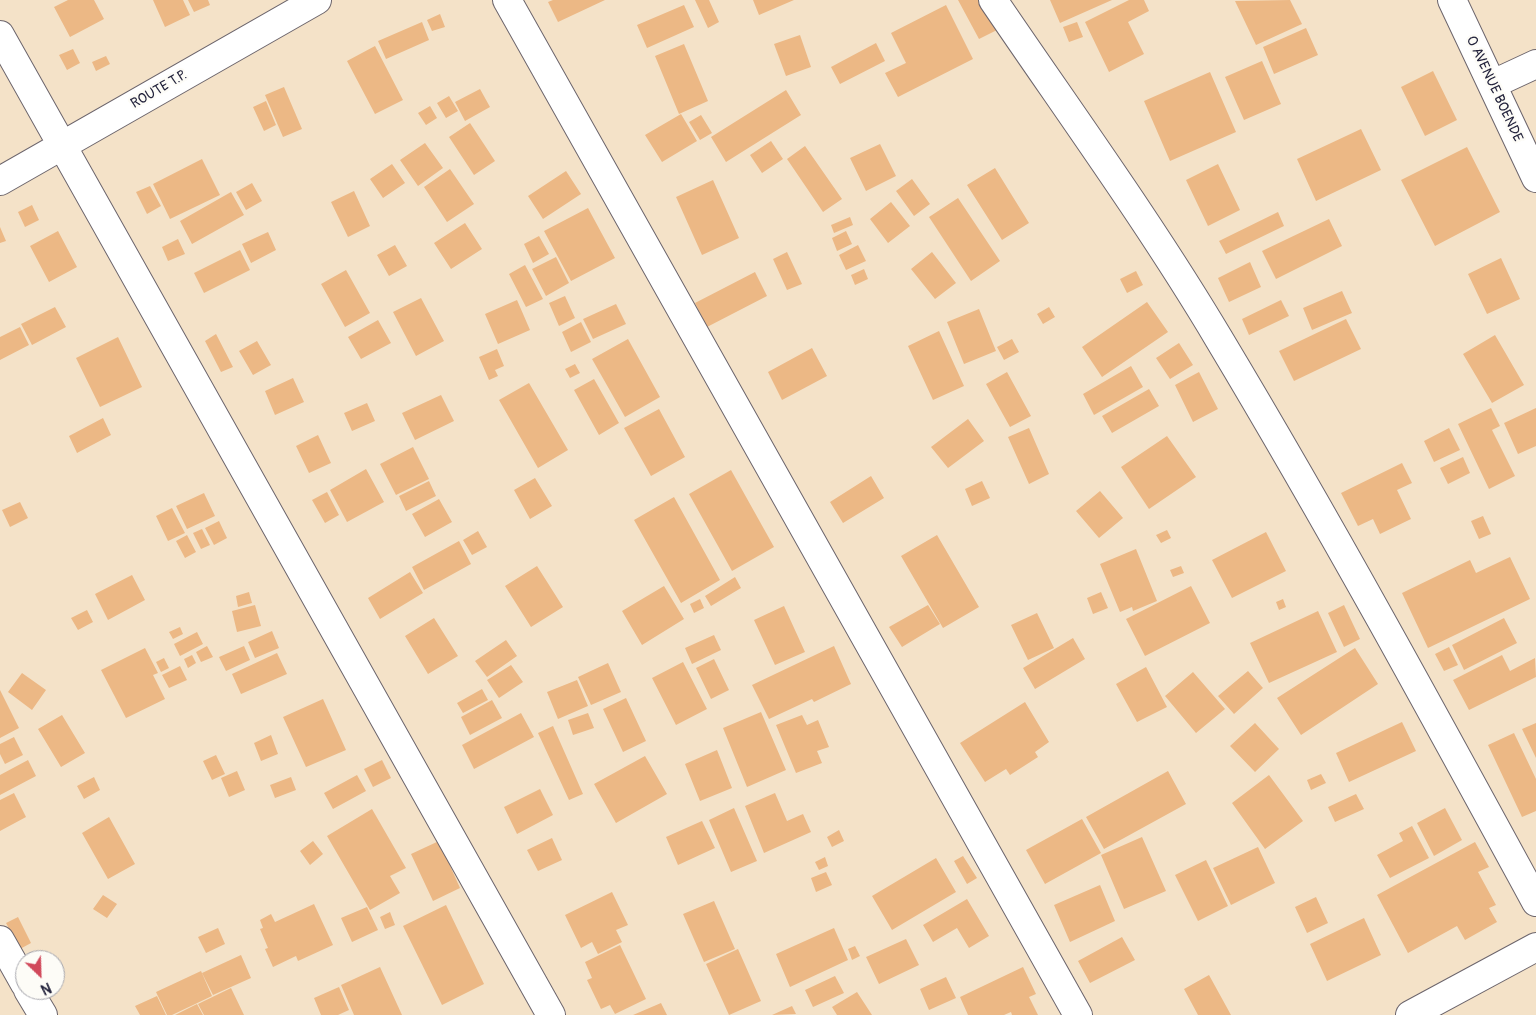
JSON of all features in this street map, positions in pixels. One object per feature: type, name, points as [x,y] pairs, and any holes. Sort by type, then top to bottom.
[{"type":"street","name":"ROUTE T.P.","points":[[0,181],[317,0]]},
{"type":"street","points":[[507,0],[1078,1015]]},
{"type":"street","points":[[993,0],[1125,194],[1218,337],[1384,624],[1536,902]]},
{"type":"street","name":"0 AVENUE BOENDE","points":[[1452,0],[1536,178]]},
{"type":"street","points":[[0,35],[552,1015]]},
{"type":"street","points":[[1493,84],[1536,64]]},
{"type":"street","points":[[0,940],[15,966]]},
{"type":"street","points":[[1410,1015],[1536,947]]},
{"type":"street","points":[[34,1000],[43,1015]]},
{"type":"building","points":[[68,0],[94,0],[104,19],[70,37],[54,7]]},
{"type":"building","points":[[153,0],[183,0],[190,15],[165,27]]},
{"type":"building","points":[[188,0],[208,0],[210,5],[194,12]]},
{"type":"building","points":[[553,0],[605,0],[558,22],[548,2]]},
{"type":"building","points":[[695,0],[709,0],[719,22],[708,28]]},
{"type":"building","points":[[753,0],[794,0],[759,15]]},
{"type":"building","points":[[958,0],[981,0],[997,30],[979,39]]},
{"type":"building","points":[[1050,0],[1112,0],[1060,23]]},
{"type":"building","points":[[1129,0],[1144,0],[1149,11],[1128,22],[1144,54],[1109,72],[1085,22]]},
{"type":"building","points":[[1290,0],[1302,24],[1256,45],[1235,1]]},
{"type":"building","points":[[684,5],[694,27],[647,48],[637,25]]},
{"type":"building","points":[[946,5],[973,59],[898,97],[885,73],[906,63],[891,33]]},
{"type":"building","points":[[440,14],[445,27],[432,31],[427,20]]},
{"type":"building","points":[[422,22],[429,40],[386,59],[378,41]]},
{"type":"building","points":[[1077,22],[1083,37],[1069,42],[1063,27]]},
{"type":"building","points":[[1306,28],[1318,55],[1274,74],[1263,47]]},
{"type":"building","points":[[800,35],[811,67],[786,76],[774,44]]},
{"type":"building","points":[[876,43],[885,61],[840,84],[831,67]]},
{"type":"building","points":[[684,44],[708,101],[679,114],[655,56]]},
{"type":"building","points":[[375,46],[403,100],[375,114],[347,61]]},
{"type":"building","points":[[73,49],[80,63],[67,70],[59,55]]},
{"type":"building","points":[[106,56],[110,64],[96,71],[92,62]]},
{"type":"building","points":[[1262,61],[1281,104],[1244,120],[1225,77]]},
{"type":"building","points":[[1433,71],[1457,120],[1425,136],[1401,87]]},
{"type":"building","points":[[1210,72],[1236,132],[1170,161],[1144,101]]},
{"type":"building","points":[[284,87],[302,129],[283,137],[265,95]]},
{"type":"building","points":[[480,89],[490,107],[465,121],[455,102]]},
{"type":"building","points":[[786,90],[801,115],[726,162],[711,137]]},
{"type":"building","points":[[449,96],[458,111],[446,118],[437,103]]},
{"type":"building","points":[[266,101],[276,125],[264,131],[253,107]]},
{"type":"building","points":[[430,106],[437,118],[426,125],[418,113]]},
{"type":"building","points":[[681,114],[697,141],[662,162],[645,135]]},
{"type":"building","points":[[701,115],[712,133],[700,140],[689,122]]},
{"type":"building","points":[[470,123],[495,161],[474,175],[449,137]]},
{"type":"building","points":[[1361,129],[1381,170],[1316,201],[1297,159]]},
{"type":"building","points":[[771,141],[783,159],[762,173],[750,155]]},
{"type":"building","points":[[425,143],[443,168],[418,186],[400,160]]},
{"type":"building","points":[[880,144],[896,176],[866,191],[850,158]]},
{"type":"building","points":[[805,146],[842,199],[823,212],[787,159]]},
{"type":"building","points":[[1467,147],[1500,212],[1435,246],[1401,180]]},
{"type":"building","points":[[202,159],[220,195],[170,219],[153,184]]},
{"type":"building","points":[[392,164],[405,183],[383,198],[370,179]]},
{"type":"building","points":[[1218,164],[1240,210],[1208,226],[1186,180]]},
{"type":"building","points":[[995,168],[1029,223],[1002,240],[967,185]]},
{"type":"building","points":[[450,169],[474,204],[447,222],[424,187]]},
{"type":"building","points":[[566,171],[581,194],[543,219],[528,196]]},
{"type":"building","points":[[912,179],[930,204],[914,216],[896,191]]},
{"type":"building","points":[[713,180],[739,238],[702,255],[676,197]]},
{"type":"building","points":[[252,183],[262,201],[246,210],[236,192]]},
{"type":"building","points":[[150,186],[161,206],[147,214],[136,192]]},
{"type":"building","points":[[354,191],[370,226],[348,237],[331,202]]},
{"type":"building","points":[[231,192],[244,215],[192,244],[180,221]]},
{"type":"building","points":[[958,198],[1000,261],[971,281],[929,217]]},
{"type":"building","points":[[891,202],[910,226],[888,243],[870,219]]},
{"type":"building","points":[[32,205],[39,220],[25,227],[18,212]]},
{"type":"building","points":[[588,208],[615,258],[571,281],[544,231]]},
{"type":"building","points":[[1278,212],[1284,226],[1226,254],[1219,241]]},
{"type":"building","points":[[850,217],[853,225],[834,233],[831,225]]},
{"type":"building","points":[[1329,219],[1342,246],[1276,279],[1262,251]]},
{"type":"building","points":[[465,223],[482,249],[451,269],[434,243]]},
{"type":"building","points":[[0,227],[6,241],[0,243]]},
{"type":"building","points":[[58,231],[77,267],[49,282],[30,246]]},
{"type":"building","points":[[846,231],[852,244],[837,251],[832,238]]},
{"type":"building","points":[[268,232],[276,250],[251,263],[242,244]]},
{"type":"building","points":[[539,236],[549,254],[533,263],[524,244]]},
{"type":"building","points":[[178,239],[185,254],[168,261],[162,247]]},
{"type":"building","points":[[395,245],[407,266],[389,276],[377,255]]},
{"type":"building","points":[[858,245],[866,261],[846,270],[839,255]]},
{"type":"building","points":[[240,250],[250,270],[204,293],[194,273]]},
{"type":"building","points":[[787,252],[802,284],[787,290],[773,259]]},
{"type":"building","points":[[932,252],[956,283],[935,299],[911,269]]},
{"type":"building","points":[[556,257],[569,283],[546,296],[532,269]]},
{"type":"building","points":[[1501,258],[1520,299],[1487,314],[1468,274]]},
{"type":"building","points":[[1250,262],[1261,287],[1229,302],[1218,278]]},
{"type":"building","points":[[525,265],[543,299],[526,307],[509,274]]},
{"type":"building","points":[[864,269],[868,279],[855,285],[851,275]]},
{"type":"building","points":[[346,270],[370,313],[345,327],[321,284]]},
{"type":"building","points":[[1136,271],[1143,285],[1127,293],[1120,279]]},
{"type":"building","points":[[755,272],[767,296],[707,327],[695,303]]},
{"type":"building","points":[[1342,291],[1352,313],[1312,330],[1303,308]]},
{"type":"building","points":[[565,296],[575,318],[559,326],[549,303]]},
{"type":"building","points":[[421,298],[444,341],[416,356],[393,312]]},
{"type":"building","points":[[517,300],[530,330],[498,344],[485,314]]},
{"type":"building","points":[[1281,300],[1289,316],[1249,335],[1242,319]]},
{"type":"building","points":[[1147,302],[1168,332],[1102,377],[1082,347]]},
{"type":"building","points":[[616,304],[626,324],[593,339],[583,319]]},
{"type":"building","points":[[55,307],[66,327],[32,345],[21,324]]},
{"type":"building","points":[[1049,307],[1055,317],[1043,324],[1037,314]]},
{"type":"building","points":[[979,309],[996,351],[964,364],[947,322]]},
{"type":"building","points":[[1346,319],[1361,349],[1294,381],[1279,351]]},
{"type":"building","points":[[378,320],[391,343],[361,359],[348,337]]},
{"type":"building","points":[[581,322],[591,342],[571,352],[562,332]]},
{"type":"building","points":[[20,327],[29,345],[0,360],[0,337]]},
{"type":"building","points":[[939,331],[964,386],[933,400],[908,346]]},
{"type":"building","points":[[216,334],[233,367],[221,372],[205,341]]},
{"type":"building","points":[[1495,335],[1524,385],[1492,403],[1463,354]]},
{"type":"building","points":[[118,337],[142,387],[100,407],[76,358]]},
{"type":"building","points":[[628,339],[660,397],[625,417],[592,359]]},
{"type":"building","points":[[1012,339],[1019,352],[1004,360],[997,347]]},
{"type":"building","points":[[257,341],[271,365],[253,375],[239,351]]},
{"type":"building","points":[[1179,343],[1193,365],[1170,379],[1156,358]]},
{"type":"building","points":[[812,348],[827,376],[782,400],[768,372]]},
{"type":"building","points":[[497,349],[504,366],[495,370],[498,376],[489,380],[479,357]]},
{"type":"building","points":[[575,364],[580,373],[570,378],[565,369]]},
{"type":"building","points":[[1131,366],[1143,387],[1094,415],[1083,394]]},
{"type":"building","points":[[1007,372],[1031,416],[1010,427],[986,384]]},
{"type":"building","points":[[1199,372],[1218,409],[1193,422],[1175,385]]},
{"type":"building","points":[[293,378],[304,402],[275,415],[265,391]]},
{"type":"building","points":[[594,379],[619,423],[599,435],[574,390]]},
{"type":"building","points":[[529,383],[568,450],[538,468],[499,400]]},
{"type":"building","points":[[1149,389],[1159,406],[1112,433],[1102,416]]},
{"type":"building","points":[[441,395],[454,421],[415,440],[402,413]]},
{"type":"building","points":[[367,403],[375,421],[352,431],[344,413]]},
{"type":"building","points":[[1491,408],[1500,426],[1492,430],[1515,476],[1489,489],[1458,424]]},
{"type":"building","points":[[1536,408],[1536,446],[1518,454],[1504,423]]},
{"type":"building","points":[[659,409],[685,457],[651,476],[624,428]]},
{"type":"building","points":[[103,418],[111,435],[77,453],[69,436]]},
{"type":"building","points":[[968,419],[984,441],[948,468],[931,447]]},
{"type":"building","points":[[1029,428],[1049,474],[1029,484],[1008,437]]},
{"type":"building","points":[[1449,428],[1460,450],[1434,462],[1424,441]]},
{"type":"building","points":[[318,435],[331,463],[309,473],[296,446]]},
{"type":"building","points":[[1167,436],[1196,477],[1149,509],[1121,467]]},
{"type":"building","points":[[413,447],[429,479],[396,495],[380,464]]},
{"type":"building","points":[[1463,457],[1470,473],[1448,484],[1440,468]]},
{"type":"building","points":[[1402,463],[1412,483],[1397,490],[1411,519],[1380,534],[1373,519],[1358,526],[1341,493]]},
{"type":"building","points":[[366,469],[384,502],[347,522],[330,490]]},
{"type":"building","points":[[731,470],[774,547],[732,571],[689,494]]},
{"type":"building","points":[[871,476],[884,498],[843,523],[830,502]]},
{"type":"building","points":[[535,478],[552,506],[530,519],[514,490]]},
{"type":"building","points":[[429,481],[436,496],[406,511],[399,496]]},
{"type":"building","points":[[982,481],[990,498],[972,506],[965,489]]},
{"type":"building","points":[[1100,491],[1123,518],[1099,538],[1076,511]]},
{"type":"building","points":[[327,492],[339,515],[325,523],[312,500]]},
{"type":"building","points":[[204,493],[215,516],[187,529],[176,506]]},
{"type":"building","points":[[674,497],[720,580],[681,603],[634,520]]},
{"type":"building","points":[[439,499],[452,522],[425,537],[412,514]]},
{"type":"building","points":[[20,502],[28,518],[10,527],[2,510]]},
{"type":"building","points":[[172,508],[185,533],[168,541],[156,516]]},
{"type":"building","points":[[1483,516],[1491,534],[1479,539],[1471,521]]},
{"type":"building","points":[[219,521],[227,538],[214,545],[205,528]]},
{"type":"building","points":[[202,529],[210,545],[201,549],[193,533]]},
{"type":"building","points":[[1167,530],[1171,538],[1161,543],[1156,535]]},
{"type":"building","points":[[478,531],[487,547],[472,555],[463,540]]},
{"type":"building","points":[[1266,532],[1286,571],[1232,598],[1212,560]]},
{"type":"building","points":[[187,535],[196,552],[185,558],[176,541]]},
{"type":"building","points":[[937,535],[979,607],[943,628],[901,556]]},
{"type":"building","points":[[459,541],[471,564],[424,590],[412,567]]},
{"type":"building","points":[[1136,549],[1157,601],[1133,611],[1132,607],[1120,612],[1100,564]]},
{"type":"building","points":[[1510,557],[1530,599],[1428,648],[1402,593],[1470,560],[1476,573]]},
{"type":"building","points":[[537,566],[563,607],[531,627],[505,586]]},
{"type":"building","points":[[1181,566],[1184,573],[1173,577],[1170,570]]},
{"type":"building","points":[[410,572],[423,593],[380,619],[368,598]]},
{"type":"building","points":[[132,575],[145,600],[108,620],[95,594]]},
{"type":"building","points":[[735,577],[741,588],[711,606],[705,596]]},
{"type":"building","points":[[664,586],[684,619],[642,645],[622,611]]},
{"type":"building","points":[[1191,586],[1210,623],[1145,656],[1126,619]]},
{"type":"building","points":[[249,592],[252,603],[238,607],[236,596]]},
{"type":"building","points":[[1101,592],[1108,608],[1093,614],[1087,598]]},
{"type":"building","points":[[700,599],[704,608],[694,613],[690,604]]},
{"type":"building","points":[[1283,599],[1286,607],[1279,610],[1276,602]]},
{"type":"building","points":[[255,605],[261,626],[237,632],[232,611]]},
{"type":"building","points":[[928,605],[940,624],[902,647],[889,627]]},
{"type":"building","points":[[1344,605],[1360,639],[1344,647],[1328,613]]},
{"type":"building","points":[[784,606],[805,652],[775,665],[754,620]]},
{"type":"building","points":[[87,610],[93,622],[78,630],[71,618]]},
{"type":"building","points":[[1318,611],[1337,652],[1269,683],[1250,643]]},
{"type":"building","points":[[1037,613],[1054,648],[1028,660],[1011,625]]},
{"type":"building","points":[[434,618],[458,656],[428,674],[405,636]]},
{"type":"building","points":[[1504,618],[1517,643],[1464,670],[1452,645]]},
{"type":"building","points":[[180,627],[183,634],[173,639],[169,632]]},
{"type":"building","points":[[272,631],[279,648],[255,658],[248,642]]},
{"type":"building","points":[[197,632],[203,644],[180,656],[174,644]]},
{"type":"building","points":[[714,635],[721,650],[692,664],[685,648]]},
{"type":"building","points":[[1073,638],[1085,659],[1035,689],[1023,668]]},
{"type":"building","points":[[506,640],[517,656],[487,677],[475,661]]},
{"type":"building","points":[[207,646],[213,657],[201,662],[196,652]]},
{"type":"building","points":[[244,646],[250,660],[226,671],[219,657]]},
{"type":"building","points":[[834,646],[851,684],[814,702],[812,699],[769,719],[752,685]]},
{"type":"building","points":[[1449,647],[1458,665],[1444,671],[1435,654]]},
{"type":"building","points":[[145,648],[158,673],[153,675],[165,699],[126,718],[101,670]]},
{"type":"building","points":[[1355,648],[1378,684],[1301,735],[1277,698]]},
{"type":"building","points":[[277,653],[287,674],[241,694],[232,674]]},
{"type":"building","points":[[192,655],[196,663],[188,668],[184,659]]},
{"type":"building","points":[[1502,655],[1510,671],[1535,658],[1536,677],[1469,710],[1453,680]]},
{"type":"building","points":[[164,658],[169,668],[161,672],[156,662]]},
{"type":"building","points":[[714,659],[729,690],[711,699],[696,668]]},
{"type":"building","points":[[683,662],[707,709],[676,725],[652,678]]},
{"type":"building","points":[[608,663],[621,692],[591,705],[578,677]]},
{"type":"building","points":[[511,665],[523,682],[499,698],[487,680]]},
{"type":"building","points":[[180,666],[187,680],[169,688],[162,675]]},
{"type":"building","points":[[1146,667],[1167,707],[1137,722],[1116,684]]},
{"type":"building","points":[[1248,671],[1263,688],[1234,714],[1218,696]]},
{"type":"building","points":[[1193,672],[1225,709],[1196,733],[1165,696]]},
{"type":"building","points":[[22,673],[46,690],[32,710],[8,692]]},
{"type":"building","points":[[577,680],[588,706],[558,719],[547,692]]},
{"type":"building","points":[[482,689],[488,700],[463,713],[457,703]]},
{"type":"building","points":[[0,690],[19,728],[0,738]]},
{"type":"building","points":[[626,698],[646,741],[623,752],[603,709]]},
{"type":"building","points":[[323,699],[346,750],[306,767],[283,717]]},
{"type":"building","points":[[492,700],[502,718],[470,735],[461,717]]},
{"type":"building","points":[[1025,702],[1049,742],[1035,752],[1038,757],[1010,775],[1006,769],[985,782],[960,743]]},
{"type":"building","points":[[761,712],[786,770],[747,787],[723,728]]},
{"type":"building","points":[[521,713],[534,737],[474,769],[462,745]]},
{"type":"building","points":[[588,713],[594,728],[573,735],[568,720]]},
{"type":"building","points":[[62,715],[85,753],[61,767],[38,729]]},
{"type":"building","points":[[802,715],[807,725],[818,720],[829,747],[817,751],[822,763],[796,773],[776,725]]},
{"type":"building","points":[[1402,722],[1416,751],[1349,782],[1336,753]]},
{"type":"building","points":[[1255,723],[1279,749],[1255,772],[1230,746]]},
{"type":"building","points":[[1536,723],[1536,758],[1522,729]]},
{"type":"building","points":[[553,726],[583,794],[569,800],[538,733]]},
{"type":"building","points":[[1514,733],[1536,779],[1536,811],[1522,817],[1488,745]]},
{"type":"building","points":[[271,735],[278,754],[261,761],[254,743]]},
{"type":"building","points":[[14,737],[23,755],[5,764],[0,754],[0,744]]},
{"type":"building","points":[[717,750],[732,788],[700,801],[685,764]]},
{"type":"building","points":[[216,755],[225,774],[212,780],[203,761]]},
{"type":"building","points":[[645,756],[667,794],[616,823],[594,784]]},
{"type":"building","points":[[28,760],[36,776],[0,795],[0,775]]},
{"type":"building","points":[[382,760],[391,778],[373,787],[364,769]]},
{"type":"building","points":[[237,771],[245,790],[229,797],[221,778]]},
{"type":"building","points":[[1168,771],[1186,804],[1104,849],[1086,817]]},
{"type":"building","points":[[1321,774],[1326,783],[1311,790],[1307,780]]},
{"type":"building","points":[[357,775],[366,791],[333,809],[324,793]]},
{"type":"building","points":[[1269,775],[1303,821],[1265,849],[1232,803]]},
{"type":"building","points":[[94,777],[100,790],[84,799],[77,786]]},
{"type":"building","points":[[291,777],[296,790],[275,798],[270,785]]},
{"type":"building","points":[[540,789],[553,815],[517,834],[504,807]]},
{"type":"building","points":[[14,793],[26,817],[0,831],[0,800]]},
{"type":"building","points":[[775,793],[787,821],[803,814],[811,832],[764,853],[745,806]]},
{"type":"building","points":[[1356,794],[1364,809],[1335,822],[1328,807]]},
{"type":"building","points":[[734,808],[757,861],[731,872],[709,820]]},
{"type":"building","points":[[1445,808],[1462,840],[1434,856],[1417,823]]},
{"type":"building","points":[[372,809],[406,868],[390,876],[400,893],[370,910],[327,836]]},
{"type":"building","points":[[109,817],[135,864],[108,879],[82,833]]},
{"type":"building","points":[[1082,819],[1101,853],[1045,884],[1026,850]]},
{"type":"building","points":[[702,821],[715,848],[678,865],[666,837]]},
{"type":"building","points":[[1412,826],[1429,858],[1390,878],[1377,855],[1403,841],[1399,833]]},
{"type":"building","points":[[839,830],[844,841],[832,847],[827,837]]},
{"type":"building","points":[[1142,837],[1166,891],[1124,909],[1101,855]]},
{"type":"building","points":[[552,838],[562,860],[538,871],[527,850]]},
{"type":"building","points":[[313,841],[323,854],[310,865],[300,851]]},
{"type":"building","points":[[439,841],[460,888],[433,901],[411,854]]},
{"type":"building","points":[[1475,842],[1489,867],[1478,872],[1496,905],[1489,908],[1497,922],[1465,940],[1457,926],[1408,953],[1377,895]]},
{"type":"building","points":[[1258,847],[1275,883],[1231,905],[1213,868]]},
{"type":"building","points":[[963,856],[977,878],[967,884],[954,861]]},
{"type":"building","points":[[825,857],[828,866],[819,870],[815,862]]},
{"type":"building","points":[[936,858],[956,892],[892,930],[872,896]]},
{"type":"building","points":[[1206,860],[1228,906],[1198,921],[1175,875]]},
{"type":"building","points":[[826,872],[832,885],[816,892],[811,878]]},
{"type":"building","points":[[1100,885],[1115,921],[1070,942],[1054,905]]},
{"type":"building","points":[[612,892],[628,925],[616,930],[622,942],[598,954],[592,942],[581,948],[565,915]]},
{"type":"building","points":[[103,895],[117,904],[107,918],[93,909]]},
{"type":"building","points":[[1316,897],[1328,923],[1307,933],[1295,907]]},
{"type":"building","points":[[967,899],[989,936],[969,948],[957,928],[933,942],[923,925]]},
{"type":"building","points":[[714,901],[735,949],[704,962],[683,914]]},
{"type":"building","points":[[314,904],[333,945],[298,961],[296,956],[273,967],[265,949],[268,948],[260,929],[263,928],[260,920],[271,914],[275,922]]},
{"type":"building","points":[[446,905],[484,984],[442,1005],[403,926]]},
{"type":"building","points":[[367,907],[378,930],[352,942],[341,918]]},
{"type":"building","points":[[390,912],[395,925],[385,929],[380,917]]},
{"type":"building","points":[[18,917],[31,943],[20,949],[6,923]]},
{"type":"building","points":[[1364,918],[1381,955],[1327,981],[1310,944]]},
{"type":"building","points":[[218,928],[225,944],[206,953],[198,937]]},
{"type":"building","points":[[834,928],[848,960],[790,987],[776,954]]},
{"type":"building","points":[[1122,937],[1135,960],[1090,983],[1078,961]]},
{"type":"building","points":[[906,939],[919,965],[879,984],[866,957]]},
{"type":"building","points":[[620,945],[646,999],[615,1014],[610,1005],[601,1009],[587,980],[592,978],[585,962]]},
{"type":"building","points":[[855,946],[860,956],[852,960],[848,949]]},
{"type":"building","points":[[738,949],[761,1001],[729,1015],[706,964]]},
{"type":"building","points":[[241,955],[251,978],[213,995],[202,973]]},
{"type":"building","points":[[380,967],[402,1015],[354,1015],[341,985]]},
{"type":"building","points":[[1023,967],[1036,994],[1029,997],[1038,1015],[1012,1015],[1011,1012],[1004,1015],[968,1015],[960,997]]},
{"type":"building","points":[[201,971],[212,996],[172,1015],[167,1015],[156,992]]},
{"type":"building","points":[[1209,975],[1231,1015],[1198,1015],[1184,989]]},
{"type":"building","points":[[835,976],[844,993],[813,1007],[805,990]]},
{"type":"building","points":[[946,977],[956,998],[929,1010],[920,989]]},
{"type":"building","points":[[339,987],[349,1010],[338,1015],[321,1015],[314,998]]},
{"type":"building","points":[[231,988],[244,1015],[204,1015],[198,1004]]},
{"type":"building","points":[[857,992],[872,1015],[837,1015],[832,1007]]},
{"type":"building","points":[[157,996],[166,1015],[140,1015],[135,1006]]},
{"type":"building","points":[[661,1003],[667,1015],[633,1015]]},
{"type":"building","points":[[197,1004],[203,1015],[175,1015]]},
{"type":"building","points":[[792,1006],[796,1014],[772,1015]]}]
